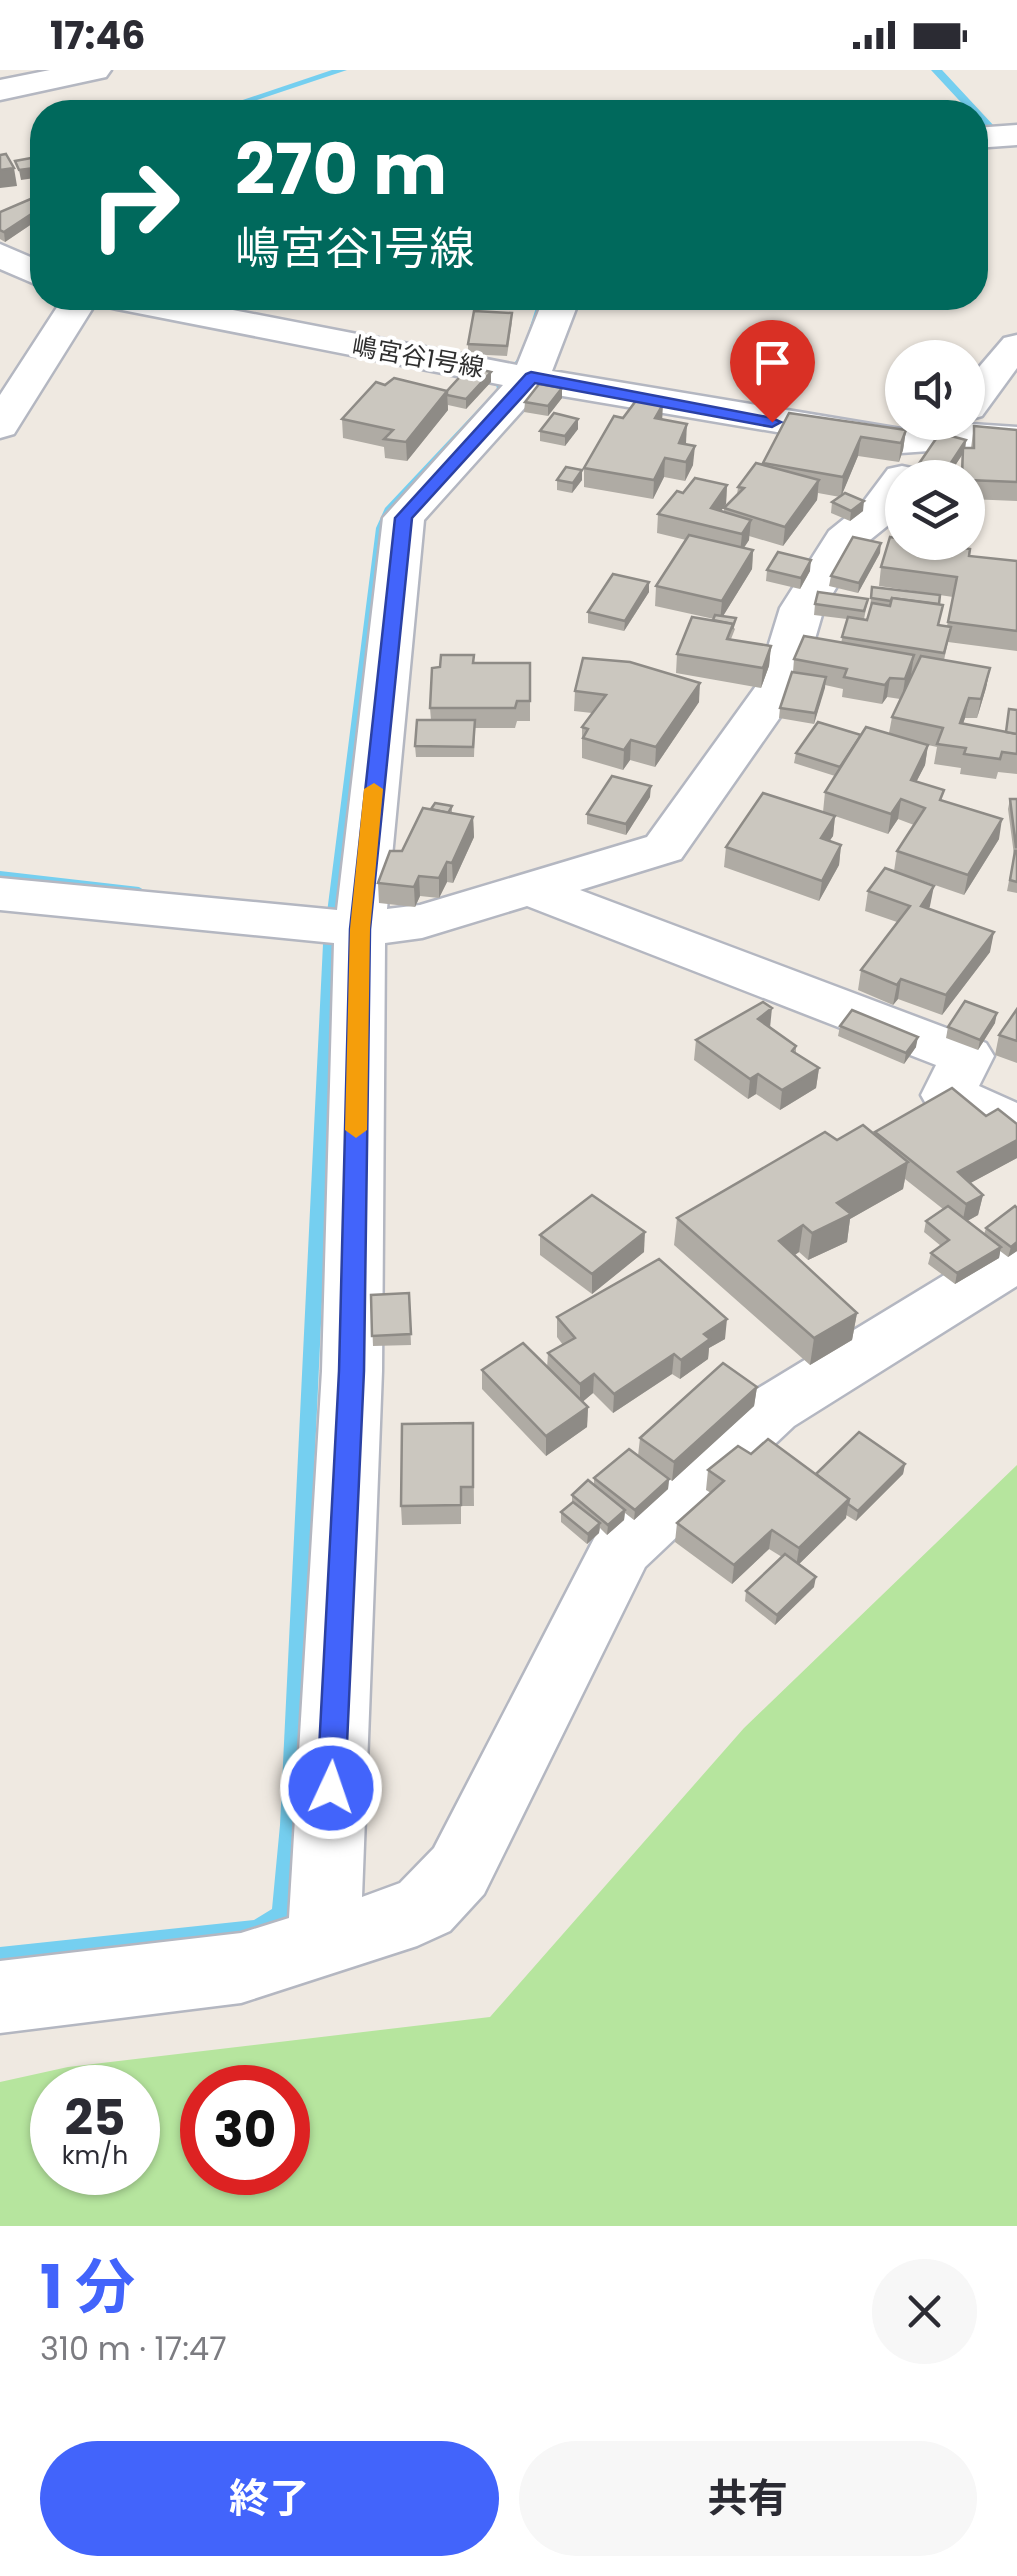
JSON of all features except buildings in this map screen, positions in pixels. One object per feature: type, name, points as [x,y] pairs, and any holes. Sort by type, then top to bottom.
[{"type":"street","points":[[0,90],[95,70]]},
{"type":"street","points":[[988,138],[1015,138]]},
{"type":"street","points":[[0,255],[30,270]]},
{"type":"street","points":[[0,426],[73,310]]},
{"type":"street","name":"嶋宮谷1号線","points":[[163,310],[772,422],[933,444],[1017,439]]},
{"type":"street","points":[[324,1940],[352,1371],[360,929],[404,518],[531,377],[557,310]]},
{"type":"street","points":[[0,894],[360,929],[422,921],[664,848],[778,688],[802,608],[844,540],[876,514],[1017,346]]},
{"type":"street","points":[[525,887],[966,1056],[948,1095],[1017,1125]]},
{"type":"street","points":[[0,1997],[241,1968],[392,1922],[425,1908],[459,1870],[622,1548],[773,1409],[862,1350],[1017,1258]]},
{"type":"green space","points":[[1017,1465],[1017,2226],[0,2226],[0,2082],[30,2075],[30,2195],[160,2195],[160,2065],[85,2065],[490,2017],[744,1728]]},
{"type":"water","points":[[535,310],[545,310],[530,358],[395,509],[333,1065],[294,1905],[288,1918],[272,1933],[0,1968],[0,1947],[254,1920],[272,1909],[280,1825],[323,944],[376,528],[385,508],[497,389],[496,384],[521,355]]},
{"type":"waterway","points":[[249,100],[342,70]]},
{"type":"waterway","points":[[936,70],[964,100]]},
{"type":"waterway","points":[[988,126],[991,129]]},
{"type":"waterway","points":[[0,876],[139,892]]},
{"type":"slow traffic","points":[[356,1130],[360,929],[374,789]]},
{"type":"route","points":[[331,1788],[352,1371],[360,929],[404,518],[531,377],[645,402],[772,422]]}]
